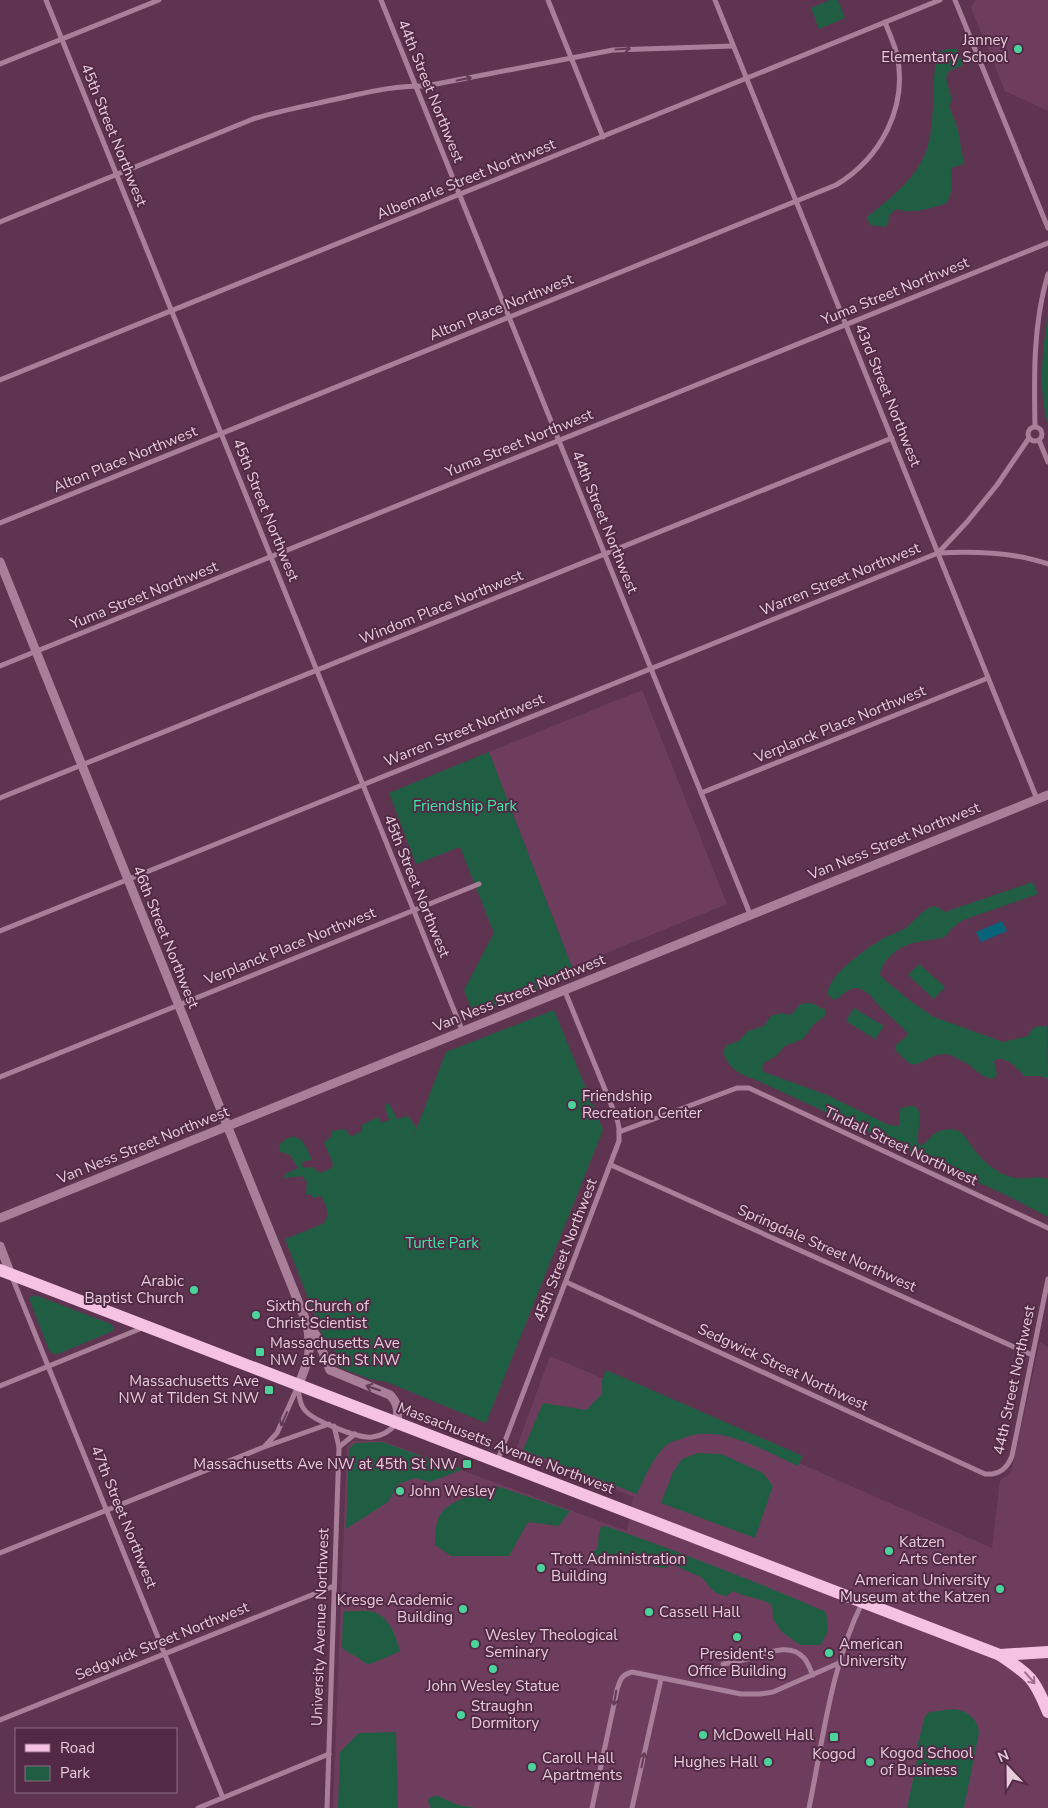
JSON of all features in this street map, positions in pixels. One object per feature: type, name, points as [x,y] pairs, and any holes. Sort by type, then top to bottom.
[{"type":"main road","name":"Massachusetts Avenue Northwest","points":[[6,1272],[1000,1655],[1031,1677],[1048,1712]]},
{"type":"main road","name":"Massachusetts Avenue Northwest","points":[[1000,1655],[1048,1652]]},
{"type":"street","name":"45th Street Northwest","points":[[46,0],[462,1030]]},
{"type":"street","points":[[0,64],[159,0]]},
{"type":"street","name":"44th Street Northwest","points":[[381,0],[750,914]]},
{"type":"street","points":[[548,0],[603,137]]},
{"type":"street","name":"43rd Street Northwest","points":[[715,0],[1038,799]]},
{"type":"street","name":"Albemarle Street Northwest","points":[[0,380],[940,0]]},
{"type":"street","points":[[956,0],[1048,228]]},
{"type":"street","name":"Alton Place Northwest","points":[[0,523],[836,185],[870,157],[887,131],[896,107],[899,74],[894,46],[885,22]]},
{"type":"street","points":[[0,222],[265,116],[380,90],[404,86],[426,86],[613,50],[733,46]]},
{"type":"street","name":"Yuma Street Northwest","points":[[0,666],[1048,243]]},
{"type":"street","points":[[1035,427],[1035,341],[1048,274]]},
{"type":"street","points":[[1035,427],[1028,432],[1029,438],[1035,441],[1039,440]]},
{"type":"street","points":[[1035,427],[1041,431],[1042,436],[1039,440]]},
{"type":"street","name":"Windom Place Northwest","points":[[0,798],[892,438]]},
{"type":"street","name":"Warren Street Northwest","points":[[938,553],[992,493],[1029,438]]},
{"type":"street","points":[[1039,440],[1042,443],[1048,462]]},
{"type":"street","name":"Warren Street Northwest","points":[[0,931],[938,553],[960,552],[1008,555],[1048,564]]},
{"type":"street","name":"46th Street Northwest","points":[[0,562],[306,1321]]},
{"type":"street","name":"Verplanck Place Northwest","points":[[701,793],[988,678]]},
{"type":"street","name":"Van Ness Street Northwest","points":[[0,1218],[1048,795]]},
{"type":"street","name":"Verplanck Place Northwest","points":[[0,1077],[479,884]]},
{"type":"street","points":[[564,990],[617,1119],[620,1132]]},
{"type":"street","name":"Tindall Street Northwest","points":[[620,1132],[743,1087],[749,1088],[1048,1228]]},
{"type":"street","name":"45th Street Northwest","points":[[497,1462],[611,1165],[620,1132]]},
{"type":"street","name":"Springdale Street Northwest","points":[[611,1165],[1032,1355]]},
{"type":"street","name":"47th Street Northwest","points":[[0,1246],[6,1272],[48,1366],[223,1798]]},
{"type":"street","name":"44th Street Northwest","points":[[989,1474],[1001,1471],[1008,1465],[1010,1460],[1048,1279]]},
{"type":"street","name":"Sedgwick Street Northwest","points":[[566,1282],[985,1474],[989,1474]]},
{"type":"street","points":[[264,1447],[277,1433],[308,1360],[310,1346],[306,1321]]},
{"type":"street","points":[[298,1386],[300,1402],[304,1410],[331,1425],[355,1434],[371,1437],[392,1429],[397,1423],[398,1408],[390,1395],[330,1370],[316,1335],[306,1321]]},
{"type":"street","points":[[0,1386],[145,1326]]},
{"type":"street","points":[[0,1553],[264,1447],[331,1425]]},
{"type":"street","name":"University Avenue Northwest","points":[[327,1808],[339,1447],[331,1425]]},
{"type":"street","points":[[339,1447],[355,1434]]},
{"type":"street","name":"Sedgwick Street Northwest","points":[[0,1720],[334,1586]]},
{"type":"street","points":[[809,1808],[839,1663],[854,1619],[862,1603]]},
{"type":"street","points":[[724,1664],[774,1651],[786,1650],[798,1653],[804,1657],[813,1675]]},
{"type":"street","points":[[592,1808],[620,1680],[624,1675],[632,1672],[741,1694],[760,1694],[773,1692],[839,1663]]},
{"type":"street","points":[[632,1808],[661,1679]]},
{"type":"street","points":[[198,1808],[329,1754]]},
{"type":"shaded area","name":"Janney Elementary School","points":[[975,0],[1048,0],[1048,111],[1005,91],[971,8]]},
{"type":"shaded area","points":[[642,690],[727,904],[572,967],[489,752]]},
{"type":"shaded area","name":"American University","points":[[1040,1342],[1048,1347],[1048,1808],[333,1808],[347,1446],[353,1441],[382,1441],[627,1531],[633,1497],[516,1449],[550,1356],[699,1419],[992,1548],[1000,1480],[1011,1473]]},
{"type":"green space","points":[[830,0],[838,0],[845,18],[819,29],[811,8]]},
{"type":"green space","points":[[957,49],[963,65],[949,71],[946,78],[952,100],[949,105],[958,130],[964,164],[951,168],[951,194],[947,203],[935,207],[909,211],[897,209],[889,215],[888,224],[885,227],[870,225],[867,217],[904,186],[924,156],[932,122],[937,52]]},
{"type":"green space","points":[[1048,316],[1048,425],[1043,398],[1042,371]]},
{"type":"green space","name":"Friendship Park","points":[[489,752],[575,975],[474,1016],[464,990],[494,933],[460,847],[416,864],[389,793]]},
{"type":"green space","points":[[1033,882],[1038,894],[963,920],[952,928],[945,937],[917,942],[899,949],[884,963],[880,975],[913,1003],[934,1017],[1003,1042],[1028,1036],[1035,1027],[1047,1026],[1048,1079],[1041,1076],[1025,1076],[1012,1064],[1000,1059],[996,1059],[994,1062],[997,1075],[993,1079],[983,1076],[968,1064],[948,1054],[936,1055],[915,1065],[909,1063],[895,1050],[896,1045],[907,1036],[907,1032],[869,994],[859,988],[854,988],[834,1000],[828,995],[829,987],[834,979],[850,962],[879,941],[904,929],[927,909],[935,907],[945,912]]},
{"type":"green space","points":[[919,964],[945,987],[934,999],[908,975]]},
{"type":"green space","points":[[806,1003],[814,1004],[825,1010],[825,1016],[814,1024],[803,1039],[785,1046],[776,1056],[764,1063],[762,1069],[764,1072],[827,1095],[889,1125],[899,1126],[900,1109],[910,1106],[916,1107],[920,1118],[919,1144],[922,1145],[937,1132],[948,1129],[959,1131],[985,1162],[1003,1174],[1015,1178],[1036,1177],[1048,1179],[1048,1217],[1008,1196],[744,1075],[731,1066],[723,1052],[727,1045],[739,1041],[748,1031],[764,1026],[771,1016],[782,1013],[790,1015],[799,1006]]},
{"type":"green space","points":[[854,1008],[884,1026],[875,1039],[846,1021]]},
{"type":"green space","name":"Turtle Park","points":[[554,1010],[603,1130],[486,1423],[387,1382],[370,1379],[336,1366],[333,1346],[327,1347],[285,1239],[323,1224],[327,1217],[326,1208],[322,1197],[313,1198],[311,1194],[306,1195],[307,1182],[302,1176],[284,1178],[285,1174],[298,1168],[290,1155],[279,1151],[279,1145],[290,1137],[299,1138],[311,1158],[311,1160],[302,1162],[303,1168],[312,1167],[320,1173],[332,1168],[333,1164],[324,1142],[332,1136],[332,1131],[346,1129],[349,1135],[352,1136],[362,1131],[362,1125],[378,1117],[382,1123],[389,1120],[385,1107],[386,1103],[390,1105],[397,1119],[408,1116],[416,1129],[413,1136],[414,1135],[446,1052]]},
{"type":"green space","points":[[35,1295],[111,1324],[113,1331],[54,1354],[49,1350],[30,1301],[30,1297]]},
{"type":"green space","points":[[606,1370],[803,1456],[798,1466],[739,1440],[708,1434],[693,1435],[671,1442],[662,1449],[637,1494],[523,1450],[543,1403],[586,1410],[602,1394],[602,1380]]},
{"type":"green space","points":[[382,1442],[464,1469],[430,1482],[415,1478],[399,1484],[388,1502],[346,1529],[349,1448],[355,1443]]},
{"type":"green space","points":[[698,1453],[721,1454],[763,1473],[773,1486],[755,1538],[661,1503],[673,1472],[682,1459]]},
{"type":"green space","points":[[497,1486],[570,1511],[559,1526],[528,1522],[509,1556],[451,1556],[435,1545],[437,1523],[440,1515],[447,1507]]},
{"type":"green space","points":[[604,1526],[718,1568],[826,1612],[828,1631],[821,1645],[800,1645],[782,1632],[773,1619],[772,1605],[767,1602],[733,1591],[727,1596],[718,1594],[702,1578],[669,1563],[667,1568],[665,1568],[649,1566],[632,1559],[621,1565],[608,1558],[593,1556],[591,1552],[597,1549],[600,1530]]},
{"type":"green space","points":[[369,1611],[382,1616],[393,1632],[400,1650],[399,1652],[369,1664],[346,1651],[342,1647],[343,1612]]},
{"type":"green space","points":[[953,1709],[963,1711],[971,1716],[976,1723],[979,1733],[964,1808],[907,1808],[917,1761],[918,1743],[925,1716],[930,1712]]},
{"type":"green space","points":[[396,1732],[398,1808],[338,1808],[340,1752],[359,1733]]},
{"type":"green space","points":[[434,1796],[458,1805],[476,1808],[431,1808],[428,1801],[429,1798]]},
{"type":"water","points":[[1002,921],[1007,931],[981,942],[976,932]]},
{"type":"place","name":"Janney Elementary School","points":[[1018,49]]},
{"type":"place","name":"Friendship Recreation Center","points":[[572,1105]]},
{"type":"place","name":"Arabic Baptist Church","points":[[194,1290]]},
{"type":"place","name":"Sixth Church of Christ Scientist","points":[[256,1315]]},
{"type":"place","name":"Massachusetts Ave NW at 46th St NW","points":[[260,1352]]},
{"type":"place","name":"Massachusetts Ave NW at Tilden St NW","points":[[269,1390]]},
{"type":"place","name":"Massachusetts Ave NW at 45th St NW","points":[[467,1464]]},
{"type":"place","name":"John Wesley","points":[[400,1491]]},
{"type":"place","name":"Katzen Arts Center","points":[[889,1551]]},
{"type":"place","name":"Trott Administration Building","points":[[541,1568]]},
{"type":"place","name":"American University Museum at the Katzen","points":[[1000,1589]]},
{"type":"place","name":"Kresge Academic Building","points":[[463,1609]]},
{"type":"place","name":"Cassell Hall","points":[[649,1612]]},
{"type":"place","name":"President's Office Building","points":[[737,1637]]},
{"type":"place","name":"Wesley Theological Seminary","points":[[475,1644]]},
{"type":"place","name":"American University","points":[[829,1653]]},
{"type":"place","name":"John Wesley Statue","points":[[493,1669]]},
{"type":"place","name":"Straughn Dormitory","points":[[461,1715]]},
{"type":"place","name":"McDowell Hall","points":[[703,1735]]},
{"type":"place","name":"Kogod","points":[[834,1737]]},
{"type":"place","name":"Hughes Hall","points":[[768,1762]]},
{"type":"place","name":"Kogod School of Business","points":[[870,1762]]},
{"type":"place","name":"Caroll Hall Apartments","points":[[532,1767]]}]
